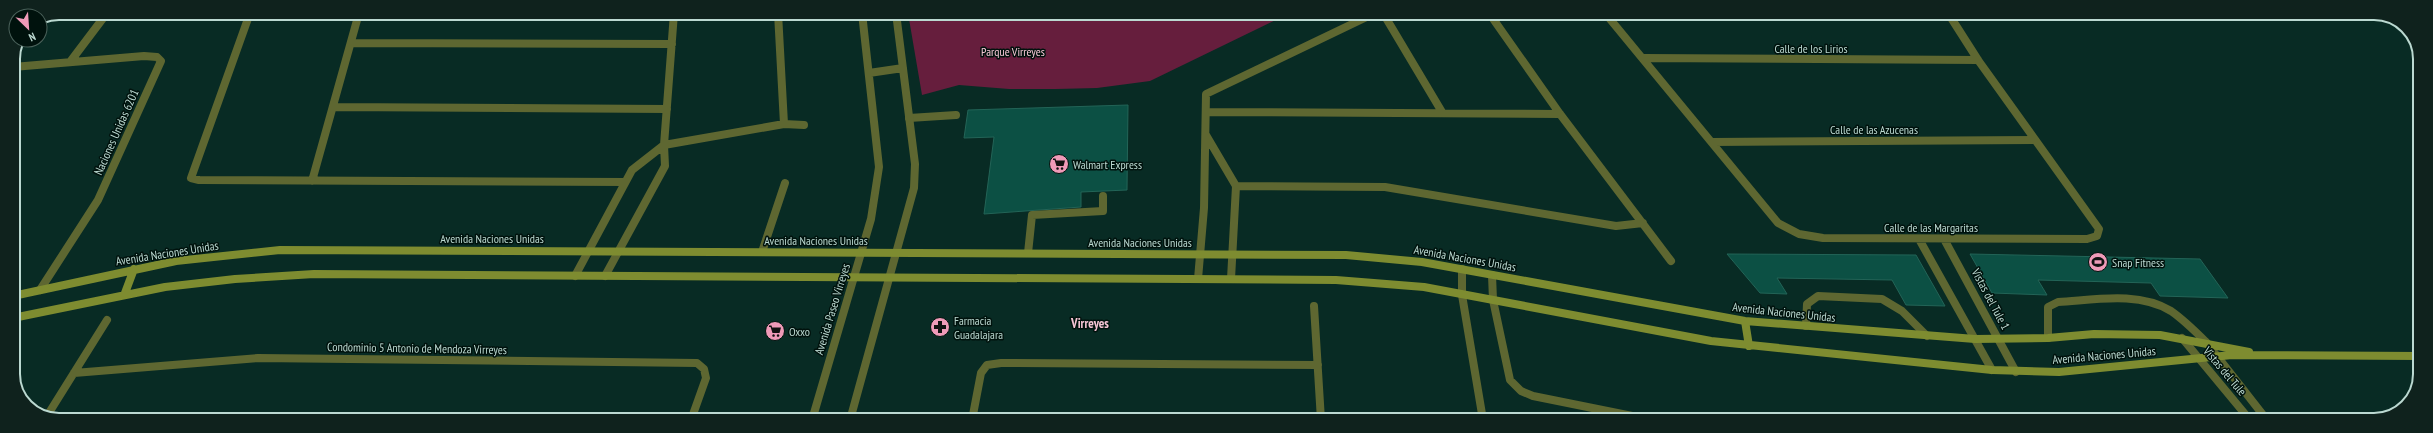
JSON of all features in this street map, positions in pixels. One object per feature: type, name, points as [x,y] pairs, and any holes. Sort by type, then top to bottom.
[{"type":"street","points":[[70,62],[102,20]]},
{"type":"street","points":[[247,20],[191,178],[199,180],[625,182]]},
{"type":"street","points":[[312,181],[357,20]]},
{"type":"street","points":[[606,276],[664,166],[664,145],[674,20]]},
{"type":"street","points":[[778,20],[784,124]]},
{"type":"street","name":"Avenida Paseo Virreyes","points":[[814,413],[871,219],[879,167],[863,20]]},
{"type":"street","points":[[852,413],[891,278],[914,188],[914,164],[897,20]]},
{"type":"street","points":[[1198,279],[1204,208],[1206,94],[1360,20]]},
{"type":"street","points":[[1387,20],[1442,112]]},
{"type":"street","points":[[1494,20],[1560,114],[1671,261]]},
{"type":"street","points":[[1611,20],[1712,142]]},
{"type":"street","points":[[1952,20],[1978,60],[2036,140]]},
{"type":"street","points":[[351,43],[672,44]]},
{"type":"street","name":"Naciones Unidas 6201","points":[[20,66],[144,56],[157,57],[161,61],[98,200],[40,290]]},
{"type":"street","name":"Calle de los Lirios","points":[[1644,58],[1978,60]]},
{"type":"street","points":[[869,73],[902,68]]},
{"type":"street","points":[[333,107],[667,109]]},
{"type":"street","points":[[1206,112],[1442,112],[1560,114]]},
{"type":"street","points":[[909,118],[956,114]]},
{"type":"street","points":[[575,276],[632,170],[664,145],[784,124],[804,125]]},
{"type":"street","points":[[1205,135],[1236,186],[1230,280]]},
{"type":"street","name":"Calle de las Azucenas","points":[[1712,142],[2036,140]]},
{"type":"street","name":"Calle de las Margaritas","points":[[1712,142],[1778,223],[1790,231],[1805,237],[2087,239],[2098,236],[2099,229],[2036,140]]},
{"type":"street","points":[[762,252],[785,184]]},
{"type":"street","points":[[1236,186],[1385,187],[1616,226],[1643,223]]},
{"type":"street","points":[[1028,253],[1032,215],[1103,211],[1103,196]]},
{"type":"street","points":[[1919,239],[1992,370]]},
{"type":"street","name":"Vistas del Tule 1","points":[[1944,239],[2016,372]]},
{"type":"street","name":"Avenida Naciones Unidas","points":[[20,294],[176,261],[287,250],[589,250],[1346,255],[1422,262],[1745,321],[1927,336],[1999,340],[2131,334],[2182,338],[2263,355]]},
{"type":"street","points":[[125,293],[134,269]]},
{"type":"street","points":[[1462,270],[1462,295],[1481,413]]},
{"type":"street","name":"Avenida Naciones Unidas","points":[[20,316],[125,293],[236,278],[306,275],[1336,280],[1390,283],[1749,346],[2016,372],[2059,372],[2199,359],[2216,356],[2413,356]]},
{"type":"street","points":[[1492,275],[1493,300],[1510,380],[1521,391],[1533,396],[1617,413]]},
{"type":"street","points":[[1806,326],[1805,313],[1807,304],[1818,296],[1882,299],[1902,311],[1927,336]]},
{"type":"street","name":"Vistas del Tule","points":[[2048,338],[2048,307],[2051,304],[2129,300],[2166,308],[2206,342],[2261,413]]},
{"type":"street","points":[[1314,306],[1321,413]]},
{"type":"street","points":[[50,412],[107,320]]},
{"type":"street","points":[[1745,321],[1749,346]]},
{"type":"street","name":"Vistas del Tule","points":[[2182,338],[2244,413]]},
{"type":"street","name":"Condominio 5 Antonio de Mendoza Virreyes","points":[[74,372],[258,358],[697,363],[704,369],[706,378],[693,413]]},
{"type":"street","points":[[973,413],[981,373],[988,365],[1001,363],[1318,364]]},
{"type":"green space","name":"Parque Virreyes","points":[[909,20],[1276,20],[1150,81],[1097,88],[1056,89],[1009,89],[959,85],[922,95]]},
{"type":"building","name":"Walmart Express","points":[[1128,105],[1127,190],[1081,192],[1081,207],[984,214],[994,137],[964,138],[968,110]]},
{"type":"building","points":[[1727,254],[1916,255],[1945,306],[1906,305],[1892,280],[1777,278],[1787,294],[1760,293]]},
{"type":"building","points":[[1970,254],[2200,259],[2228,298],[2160,296],[2151,283],[2038,280],[2047,295],[1992,293]]},
{"type":"place","name":"Walmart Express","points":[[1059,164]]},
{"type":"place","name":"Snap Fitness","points":[[2098,262]]},
{"type":"place","name":"Farmacia Guadalajara","points":[[940,327]]},
{"type":"place","name":"Oxxo","points":[[775,331]]},
{"type":"district","name":"Virreyes","points":[[1090,323]]}]
